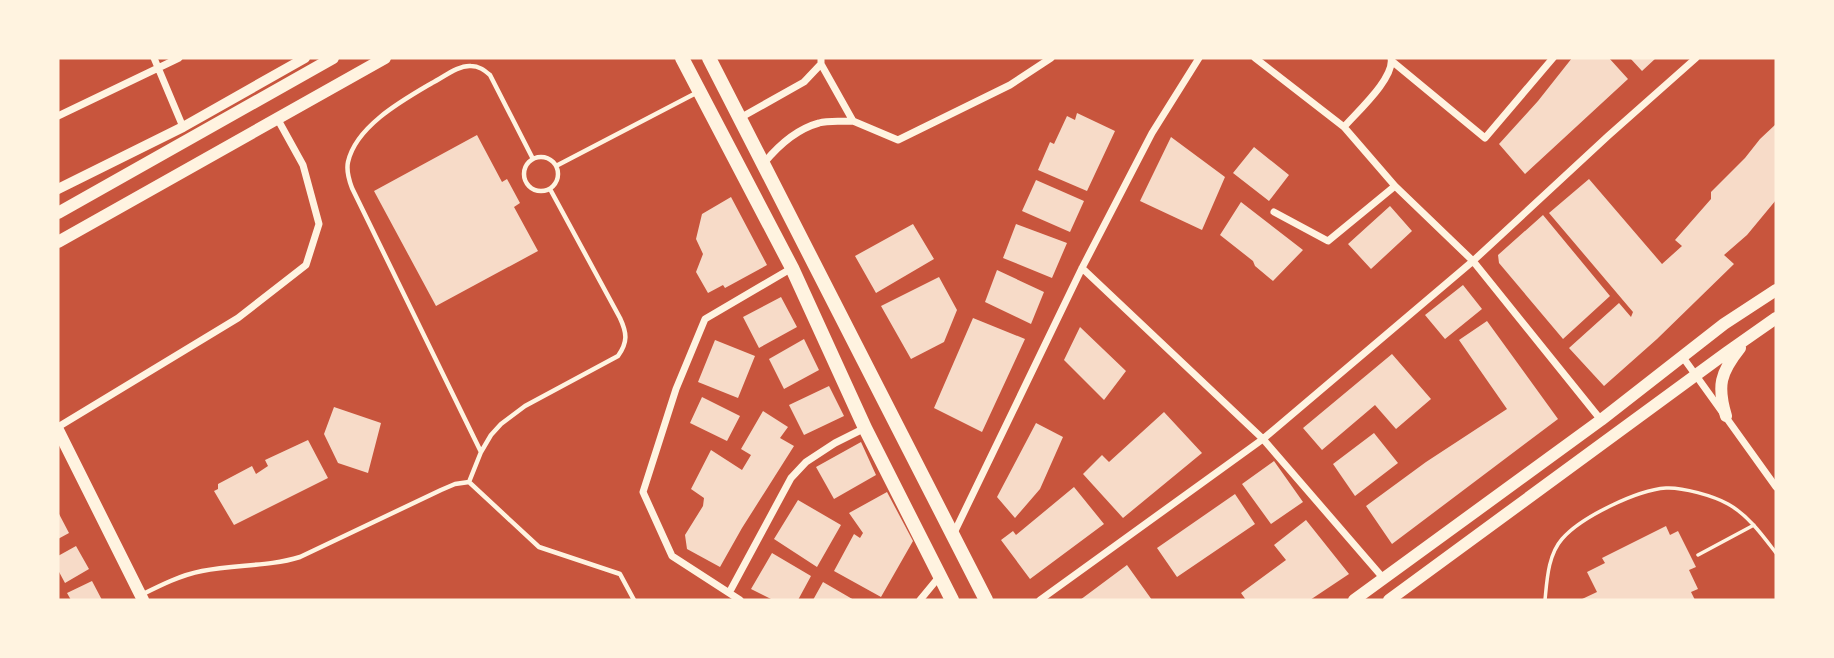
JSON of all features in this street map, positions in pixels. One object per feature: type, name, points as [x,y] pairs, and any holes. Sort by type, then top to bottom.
[{"type":"main road","points":[[58,213],[333,58]]},
{"type":"main road","points":[[58,242],[385,58]]},
{"type":"main road","points":[[682,58],[792,268],[865,428],[952,600]]},
{"type":"main road","points":[[709,58],[986,600]]},
{"type":"main road","points":[[1354,600],[1601,420],[1724,324],[1776,290]]},
{"type":"main road","points":[[1389,600],[1776,318]]},
{"type":"main road","points":[[1726,416],[1720,382],[1729,363],[1748,337]]},
{"type":"main road","points":[[58,429],[142,598]]},
{"type":"street","points":[[154,58],[183,127]]},
{"type":"street","points":[[58,116],[178,58]]},
{"type":"street","points":[[58,189],[183,127],[305,58]]},
{"type":"street","points":[[764,164],[777,147],[819,122],[853,121],[898,140],[1010,85],[1051,58]]},
{"type":"street","points":[[953,535],[1082,268],[1152,133],[1199,58]]},
{"type":"street","points":[[1255,58],[1344,127],[1395,186],[1473,261],[1601,420]]},
{"type":"street","points":[[1344,127],[1387,78],[1392,60],[1485,138],[1553,58]]},
{"type":"street","points":[[1040,600],[1262,439],[1473,261],[1696,58]]},
{"type":"street","points":[[740,118],[804,82],[821,61],[853,121]]},
{"type":"street","points":[[58,429],[238,318],[306,265],[319,224],[303,165],[277,118]]},
{"type":"street","points":[[1275,212],[1328,241],[1395,186]]},
{"type":"street","points":[[740,600],[672,556],[643,492],[676,388],[705,319],[792,268]]},
{"type":"street","points":[[1082,268],[1262,439],[1384,579]]},
{"type":"street","points":[[1682,356],[1776,486]]},
{"type":"street","points":[[729,593],[791,478],[806,462],[865,428]]},
{"type":"street","points":[[920,600],[940,577]]},
{"type":"lane","points":[[481,452],[352,188],[347,164],[352,150],[362,136],[388,111],[456,70],[474,65],[490,75],[534,159]]},
{"type":"lane","points":[[556,166],[700,91]]},
{"type":"lane","points":[[543,158],[556,166],[557,181],[550,189],[534,190],[526,183],[524,172],[534,159],[543,158]]},
{"type":"lane","points":[[469,482],[491,435],[513,414],[618,356],[624,348],[625,330],[620,318],[550,189]]},
{"type":"lane","points":[[142,598],[181,576],[204,570],[283,563],[300,557],[440,490],[469,482]]},
{"type":"lane","points":[[469,482],[539,547],[620,574],[634,600]]},
{"type":"path","points":[[1545,600],[1550,564],[1561,540],[1580,522],[1640,493],[1668,488],[1702,494],[1729,504],[1755,525],[1776,554]]},
{"type":"path","points":[[1698,555],[1755,525]]},
{"type":"building","points":[[1572,58],[1609,58],[1628,79],[1525,174],[1499,144]]},
{"type":"building","points":[[1630,58],[1656,58],[1642,71]]},
{"type":"building","points":[[1077,113],[1115,131],[1087,191],[1038,170],[1050,142],[1054,144],[1067,116],[1075,120]]},
{"type":"building","points":[[1776,124],[1776,200],[1747,235],[1724,255],[1734,264],[1604,386],[1569,348],[1619,303],[1631,317],[1633,312],[1549,213],[1589,179],[1662,264],[1682,246],[1675,240],[1711,199],[1711,192]]},
{"type":"building","points":[[477,135],[502,182],[507,179],[520,203],[514,207],[538,251],[436,306],[374,191]]},
{"type":"building","points":[[1171,137],[1225,177],[1202,230],[1140,201]]},
{"type":"building","points":[[1254,147],[1289,175],[1269,201],[1233,173]]},
{"type":"building","points":[[1036,180],[1084,201],[1070,232],[1022,211]]},
{"type":"building","points":[[731,197],[767,265],[725,288],[723,285],[708,293],[696,272],[703,254],[696,239],[702,214]]},
{"type":"building","points":[[1241,202],[1303,250],[1273,281],[1220,235]]},
{"type":"building","points":[[1390,206],[1412,231],[1371,269],[1348,244]]},
{"type":"building","points":[[1543,215],[1610,296],[1563,339],[1499,263],[1498,255]]},
{"type":"building","points":[[913,224],[934,259],[876,293],[855,256]]},
{"type":"building","points":[[1016,224],[1067,243],[1052,278],[1003,258]]},
{"type":"building","points":[[997,270],[1044,292],[1031,324],[985,302]]},
{"type":"building","points":[[939,277],[957,310],[944,342],[911,359],[881,306]]},
{"type":"building","points":[[1463,285],[1482,309],[1445,339],[1425,315]]},
{"type":"building","points":[[781,297],[797,327],[759,348],[743,317]]},
{"type":"building","points":[[973,318],[1025,339],[982,432],[934,408]]},
{"type":"building","points":[[1487,321],[1558,419],[1392,544],[1366,506],[1426,462],[1507,409],[1459,340]]},
{"type":"building","points":[[1080,327],[1126,371],[1104,400],[1064,360]]},
{"type":"building","points":[[804,339],[819,370],[784,389],[769,359]]},
{"type":"building","points":[[715,340],[755,356],[738,398],[698,382]]},
{"type":"building","points":[[1392,354],[1431,399],[1396,429],[1375,405],[1322,450],[1303,428]]},
{"type":"building","points":[[829,386],[844,416],[804,435],[789,405]]},
{"type":"building","points":[[702,397],[740,416],[727,441],[690,423]]},
{"type":"building","points":[[334,407],[381,423],[368,473],[338,463],[324,434]]},
{"type":"building","points":[[763,411],[788,427],[780,438],[794,446],[720,567],[687,549],[685,535],[703,506],[704,498],[691,489],[711,450],[742,470],[751,455],[741,449]]},
{"type":"building","points":[[1164,412],[1202,453],[1123,518],[1083,474],[1102,455],[1109,462]]},
{"type":"building","points":[[1036,423],[1063,437],[1040,489],[1015,518],[997,497]]},
{"type":"building","points":[[1374,433],[1398,463],[1355,496],[1333,464]]},
{"type":"building","points":[[308,440],[328,478],[234,525],[214,491],[218,489],[218,484],[252,466],[256,474],[268,466],[265,460]]},
{"type":"building","points":[[861,442],[876,475],[834,499],[816,467]]},
{"type":"building","points":[[1274,461],[1303,502],[1271,524],[1242,484]]},
{"type":"building","points":[[1074,487],[1104,524],[1030,579],[1001,540],[1013,531],[1016,535]]},
{"type":"building","points":[[887,492],[913,541],[881,597],[834,571],[854,534],[860,538],[863,533],[849,513]]},
{"type":"building","points":[[1235,494],[1255,524],[1177,577],[1157,548]]},
{"type":"building","points":[[798,500],[841,525],[817,567],[774,539]]},
{"type":"building","points":[[58,512],[69,533],[58,539]]},
{"type":"building","points":[[1306,520],[1349,574],[1310,600],[1246,600],[1241,593],[1286,560],[1274,545]]},
{"type":"building","points":[[1666,526],[1670,535],[1678,531],[1696,567],[1689,570],[1698,589],[1691,592],[1695,600],[1580,600],[1597,592],[1587,572],[1605,563],[1602,558]]},
{"type":"building","points":[[76,546],[89,569],[65,583],[58,570],[58,556]]},
{"type":"building","points":[[772,553],[811,576],[798,600],[773,600],[751,589]]},
{"type":"building","points":[[1127,565],[1152,600],[1080,600]]},
{"type":"building","points":[[92,581],[102,600],[71,600],[67,593]]},
{"type":"building","points":[[823,582],[854,600],[813,600]]}]
